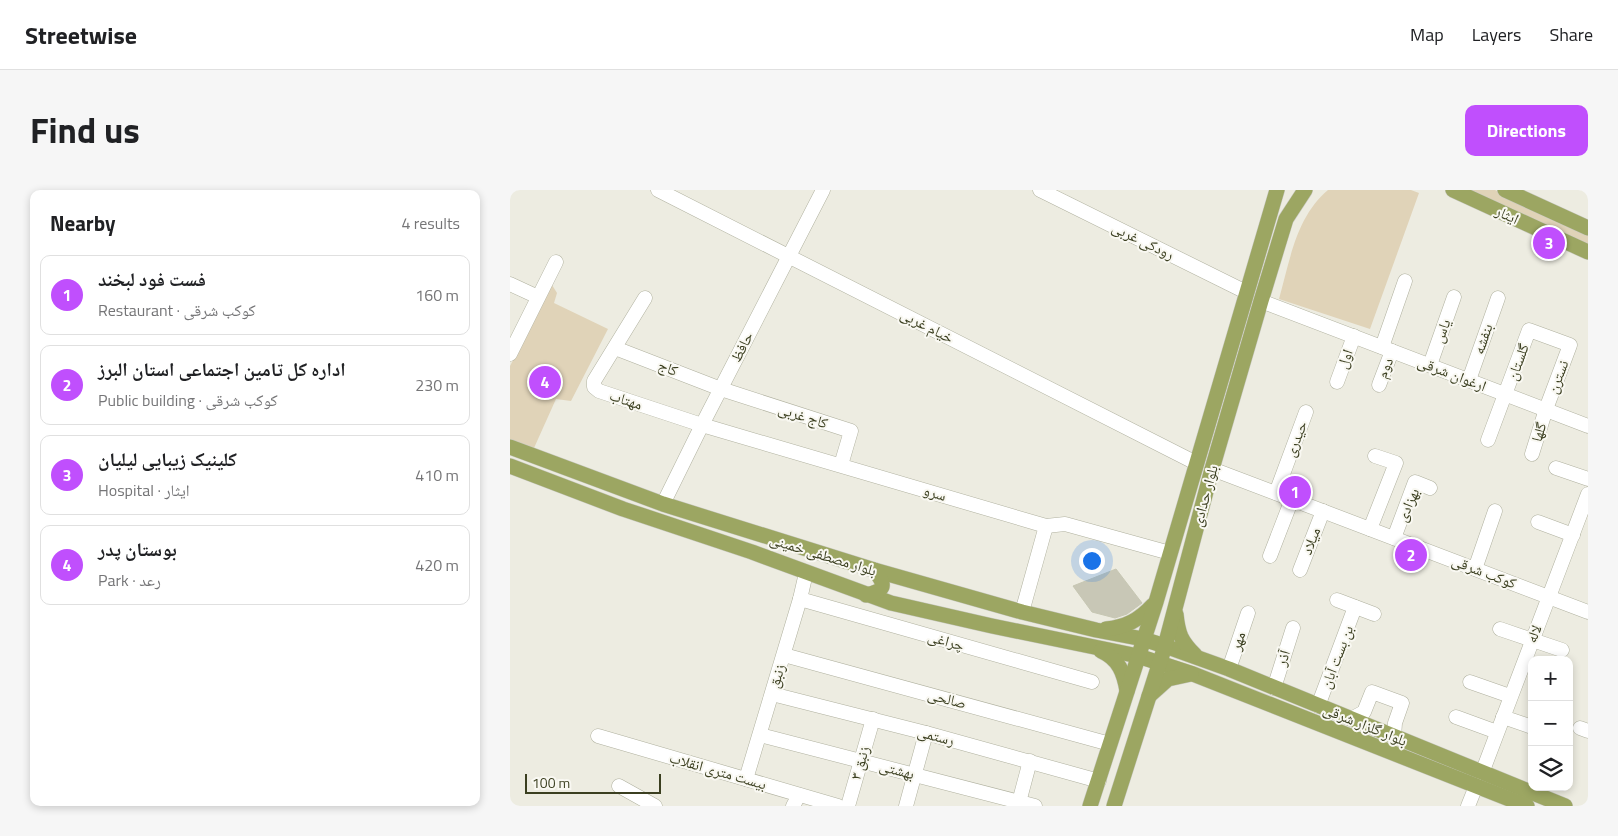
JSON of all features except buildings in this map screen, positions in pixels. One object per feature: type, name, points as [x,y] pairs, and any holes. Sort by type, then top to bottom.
[{"type":"main road","name":"بلوار حدادی","points":[[1090,806],[1156,602],[1277,190]]},
{"type":"main road","name":"بلوار حدادی","points":[[1114,806],[1176,609],[1212,469],[1286,219],[1305,190]]},
{"type":"main road","name":"ایثار","points":[[1453,190],[1588,252]]},
{"type":"main road","name":"ایثار","points":[[1510,191],[1588,228]]},
{"type":"main road","name":"بلوار مصطفی خمینی","points":[[510,447],[662,504],[874,570],[1022,612],[1143,639],[1165,646]]},
{"type":"main road","name":"بلوار مصطفی خمینی","points":[[510,466],[623,509],[752,552],[866,595],[919,610],[1138,656],[1160,663]]},
{"type":"main road","points":[[866,595],[878,593],[882,588],[881,578],[874,570]]},
{"type":"main road","points":[[919,610],[913,606],[908,598],[908,594],[912,587],[925,585]]},
{"type":"main road","points":[[1096,630],[1127,625],[1145,613],[1156,602]]},
{"type":"main road","points":[[1176,609],[1181,640],[1198,658]]},
{"type":"main road","points":[[1091,646],[1107,654],[1118,663],[1124,676],[1127,692]]},
{"type":"main road","name":"بلوار گلزار شرقی","points":[[1165,646],[1229,669],[1394,737],[1527,806]]},
{"type":"main road","name":"بلوار گلزار شرقی","points":[[1160,663],[1479,780],[1565,806]]},
{"type":"main road","points":[[1148,697],[1168,679],[1193,674]]},
{"type":"street","name":"خیام غربی","points":[[658,190],[1196,463]]},
{"type":"street","name":"حافظ","points":[[662,504],[823,190]]},
{"type":"street","name":"رودکی غربی","points":[[1040,190],[1246,292]]},
{"type":"street","points":[[510,354],[556,262]]},
{"type":"street","points":[[1387,349],[1405,281]]},
{"type":"street","points":[[510,284],[538,297]]},
{"type":"street","name":"یاس","points":[[1430,365],[1454,297]]},
{"type":"street","name":"مهتاب","points":[[645,298],[594,381],[594,387],[599,391],[702,425]]},
{"type":"street","name":"بنفشه","points":[[1469,380],[1498,298]]},
{"type":"street","name":"ارغوان شرقی","points":[[1261,301],[1588,426]]},
{"type":"street","name":"گلستان","points":[[1488,440],[1529,330],[1570,344]]},
{"type":"street","name":"اول","points":[[1337,382],[1354,336]]},
{"type":"street","name":"نسترن","points":[[1546,410],[1570,344]]},
{"type":"street","name":"کاج","points":[[615,348],[721,389]]},
{"type":"street","name":"دوم","points":[[1379,385],[1387,349]]},
{"type":"street","name":"کاج غربی","points":[[721,389],[851,432],[841,465]]},
{"type":"street","name":"گلها","points":[[1532,454],[1546,410]]},
{"type":"street","name":"حیدری","points":[[1276,493],[1306,412]]},
{"type":"street","name":"سرو","points":[[702,425],[1046,526],[1064,524],[1170,553]]},
{"type":"street","points":[[1370,529],[1396,463],[1375,456]]},
{"type":"street","points":[[1556,468],[1588,480]]},
{"type":"street","name":"کوکب شرقی","points":[[1212,469],[1588,612]]},
{"type":"street","name":"بهزادی","points":[[1394,538],[1415,482],[1430,488]]},
{"type":"street","name":"لاله","points":[[1468,806],[1531,640],[1579,530],[1588,494]]},
{"type":"street","points":[[1270,556],[1292,499]]},
{"type":"street","name":"میلاد","points":[[1300,570],[1322,511]]},
{"type":"street","points":[[1475,569],[1495,511]]},
{"type":"street","points":[[1538,522],[1579,530]]},
{"type":"street","points":[[1022,612],[1046,526]]},
{"type":"street","name":"زنبق","points":[[746,779],[784,655],[806,573]]},
{"type":"street","name":"چراغی","points":[[800,599],[1092,682]]},
{"type":"street","points":[[1337,600],[1374,614]]},
{"type":"street","name":"بن بست آبان","points":[[1318,706],[1356,607]]},
{"type":"street","name":"مهر","points":[[1229,669],[1248,614]]},
{"type":"street","name":"آذر","points":[[1274,688],[1292,628]]},
{"type":"street","points":[[1500,629],[1562,650]]},
{"type":"street","name":"صالحی","points":[[784,655],[1110,744]]},
{"type":"street","points":[[1470,682],[1510,696]]},
{"type":"street","points":[[1351,719],[1364,712],[1372,692],[1402,703],[1395,723],[1394,737]]},
{"type":"street","name":"رستمی","points":[[772,694],[873,719],[1099,781]]},
{"type":"street","points":[[1456,717],[1497,732]]},
{"type":"street","points":[[1503,717],[1528,726]]},
{"type":"street","name":"زنبق ۳","points":[[848,806],[873,719]]},
{"type":"street","points":[[906,806],[926,734]]},
{"type":"street","name":"بهشتی","points":[[760,735],[915,774],[1018,804],[1035,806]]},
{"type":"street","name":"بیست متری انقلاب","points":[[598,736],[746,779],[796,800],[838,806]]},
{"type":"street","points":[[1018,804],[1030,762]]},
{"type":"street","points":[[619,786],[655,806]]},
{"type":"shaded area","points":[[1328,190],[1411,190],[1419,193],[1370,329],[1279,299],[1301,226],[1317,201]]},
{"type":"shaded area","points":[[1465,190],[1495,190],[1588,233],[1588,248]]},
{"type":"shaded area","points":[[552,285],[557,293],[554,303],[608,329],[571,401],[556,399],[534,448],[510,439],[510,366]]},
{"type":"place","name":"کلینیک زیبایی لیلیان","points":[[1549,243]]},
{"type":"place","name":"بوستان پدر","points":[[545,382]]},
{"type":"place","name":"فست فود لبخند","points":[[1295,492]]},
{"type":"place","name":"اداره کل تامین اجتماعی استان البرز","points":[[1411,555]]}]
